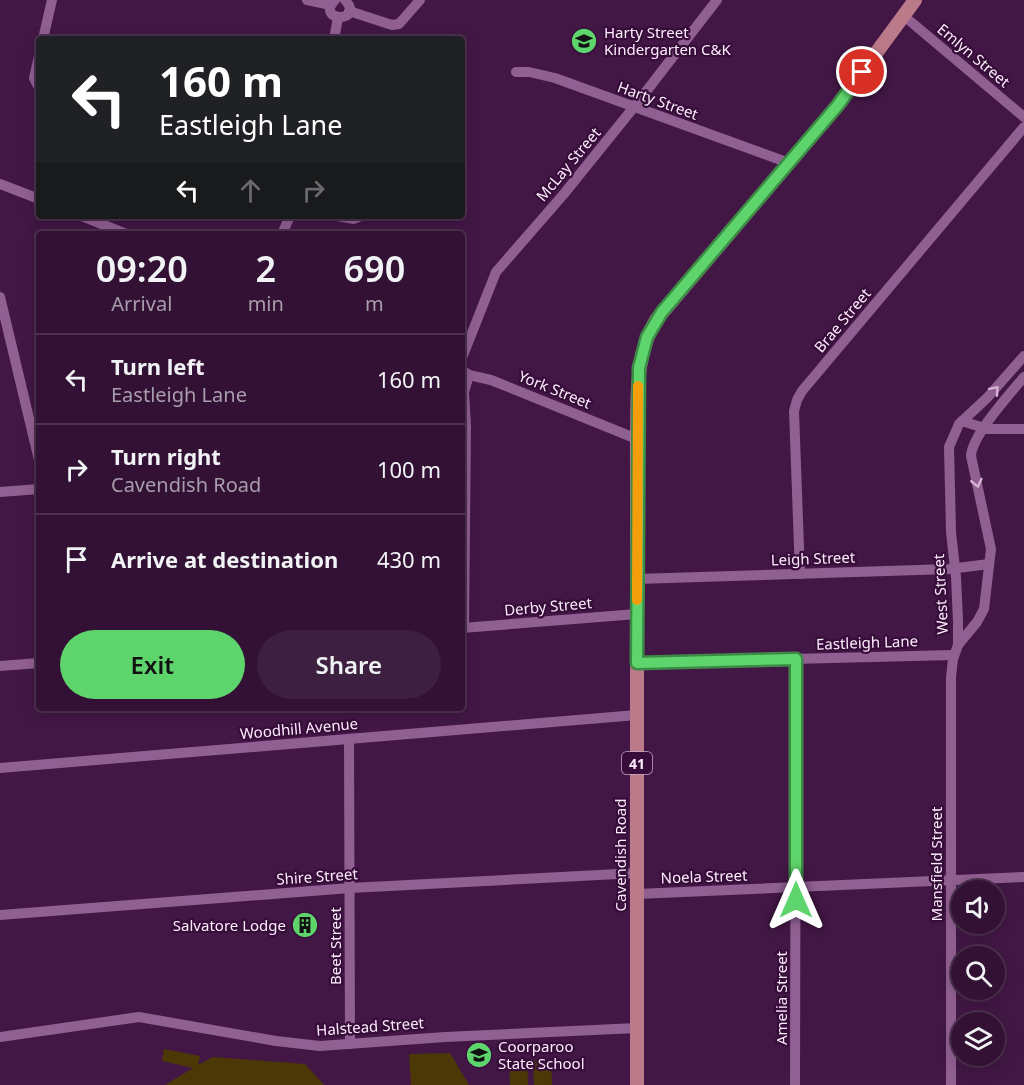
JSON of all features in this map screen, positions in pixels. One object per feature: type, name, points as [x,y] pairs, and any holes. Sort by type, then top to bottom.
[{"type":"main road","name":"Cavendish Road","points":[[637,1085],[638,439],[639,368],[644,346],[662,312],[838,105],[915,0]]},
{"type":"street","points":[[44,36],[52,0]]},
{"type":"street","points":[[307,0],[333,2],[333,14],[338,18],[344,17],[349,11],[349,4],[345,0]]},
{"type":"street","points":[[349,11],[392,25],[399,24],[420,0]]},
{"type":"street","name":"McLay Street","points":[[465,350],[496,272],[563,195],[717,0]]},
{"type":"street","name":"Emlyn Street","points":[[904,16],[1024,117]]},
{"type":"street","points":[[335,36],[338,18]]},
{"type":"street","name":"Harty Street","points":[[516,72],[530,72],[555,78],[789,163]]},
{"type":"street","name":"Brae Street","points":[[800,574],[794,411],[797,400],[1024,127]]},
{"type":"street","points":[[0,184],[36,198]]},
{"type":"street","points":[[89,219],[119,231]]},
{"type":"street","points":[[0,297],[36,447]]},
{"type":"street","points":[[1024,356],[987,398],[962,421],[983,428],[1024,429]]},
{"type":"street","name":"York Street","points":[[466,372],[638,439]]},
{"type":"street","name":"West Street","points":[[956,650],[984,609],[991,543],[971,456],[973,444],[1024,377]]},
{"type":"street","name":"West Street","points":[[956,650],[955,568],[948,455],[953,435],[962,421]]},
{"type":"street","points":[[0,492],[36,489]]},
{"type":"street","name":"Leigh Street","points":[[638,579],[955,568],[989,564]]},
{"type":"street","name":"Derby Street","points":[[465,628],[637,614]]},
{"type":"street","name":"Eastleigh Lane","points":[[637,663],[796,659],[956,650]]},
{"type":"street","name":"Mansfield Street","points":[[951,880],[951,677],[956,650]]},
{"type":"street","name":"Amelia Street","points":[[795,1085],[796,659]]},
{"type":"street","points":[[0,666],[36,663]]},
{"type":"street","name":"Woodhill Avenue","points":[[0,768],[637,715]]},
{"type":"street","name":"Beet Street","points":[[349,739],[350,1044]]},
{"type":"street","name":"Shire Street","points":[[0,915],[350,888],[637,873]]},
{"type":"street","name":"Noela Street","points":[[637,894],[1024,877]]},
{"type":"street","name":"Mansfield Street","points":[[951,934],[951,1085]]},
{"type":"street","name":"Halstead Street","points":[[0,1037],[139,1017],[320,1047],[445,1037],[637,1028]]},
{"type":"shaded area","points":[[164,1049],[200,1056],[198,1065],[213,1057],[305,1064],[324,1085],[165,1085],[193,1068],[162,1061]]},
{"type":"shaded area","points":[[450,1053],[469,1085],[411,1085],[409,1054]]},
{"type":"shaded area","points":[[527,1059],[528,1085],[510,1085],[509,1060]]},
{"type":"shaded area","points":[[551,1060],[552,1085],[534,1085],[533,1061]]},
{"type":"slow traffic","points":[[637,600],[638,386]]},
{"type":"place","name":"Harty Street Kindergarten C&K","points":[[584,41]]},
{"type":"place","name":"Salvatore Lodge","points":[[305,925]]},
{"type":"place","name":"Coorparoo State School","points":[[479,1055]]},
{"type":"route","points":[[796,900],[796,659],[637,663],[639,368],[647,337],[662,312],[838,105],[862,72]]}]
